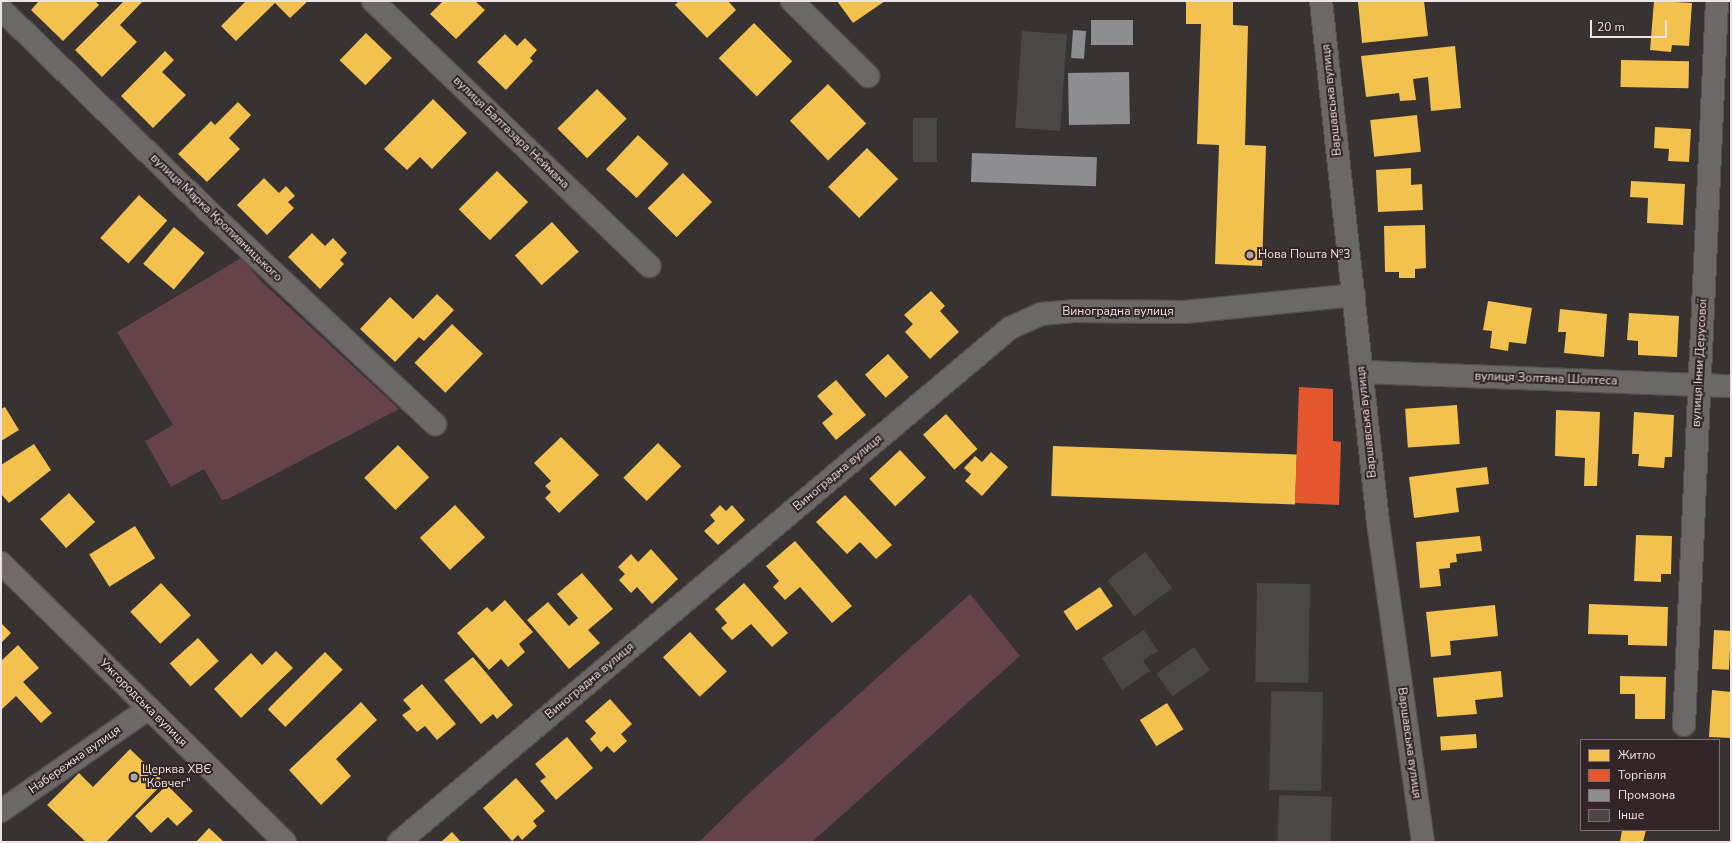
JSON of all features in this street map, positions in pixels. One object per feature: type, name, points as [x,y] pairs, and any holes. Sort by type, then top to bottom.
[{"type":"main road","name":"Ужгородська вулиця","points":[[1,563],[285,842]]},
{"type":"street","name":"вулиця Балтазара Неймана","points":[[373,1],[649,266]]},
{"type":"street","points":[[792,1],[868,76]]},
{"type":"street","name":"Варшавська вулиця","points":[[1320,1],[1354,295],[1378,522],[1423,842]]},
{"type":"street","name":"вулиця Інни Дерусової","points":[[1684,725],[1717,1]]},
{"type":"street","name":"вулиця Марка Кропивницького","points":[[1,9],[207,210],[435,424]]},
{"type":"street","name":"Виноградна вулиця","points":[[399,842],[1010,328],[1041,314],[1074,311],[1185,312],[1354,295]]},
{"type":"street","name":"вулиця Золтана Шолтеса","points":[[1361,372],[1731,386]]},
{"type":"street","name":"Набережна вулиця","points":[[1,811],[149,708]]},
{"type":"shaded area","points":[[241,258],[262,282],[399,409],[228,499],[222,500],[204,469],[171,487],[145,441],[173,425],[117,332]]},
{"type":"shaded area","points":[[970,594],[1020,656],[812,842],[699,842],[747,795]]},
{"type":"building: Житло","points":[[39,1],[95,1],[99,5],[63,41],[31,10]]},
{"type":"building: Житло","points":[[124,1],[143,1],[120,25],[137,42],[102,77],[75,50]]},
{"type":"building: Житло","points":[[246,1],[308,1],[290,18],[275,3],[236,41],[221,26]]},
{"type":"building: Житло","points":[[443,1],[475,1],[485,10],[456,39],[430,14]]},
{"type":"building: Житло","points":[[679,1],[728,1],[736,10],[707,38],[675,5]]},
{"type":"building: Житло","points":[[837,1],[885,1],[853,23]]},
{"type":"building: Житло","points":[[1186,1],[1233,1],[1233,25],[1248,26],[1245,145],[1266,146],[1262,266],[1215,264],[1219,145],[1197,144],[1201,24],[1186,24]]},
{"type":"building: Житло","points":[[1424,1],[1428,36],[1362,43],[1358,2]]},
{"type":"building: Житло","points":[[1654,1],[1692,3],[1689,46],[1672,45],[1671,52],[1650,50]]},
{"type":"building: Житло","points":[[754,23],[792,61],[757,97],[719,58]]},
{"type":"building: Житло","points":[[366,33],[392,58],[365,85],[340,60]]},
{"type":"building: Житло","points":[[505,34],[517,46],[525,38],[537,50],[530,58],[533,61],[506,90],[477,62]]},
{"type":"building: Житло","points":[[1455,46],[1461,108],[1431,111],[1428,77],[1413,79],[1416,100],[1400,101],[1399,93],[1366,97],[1361,56]]},
{"type":"building: Житло","points":[[165,51],[174,60],[162,72],[186,95],[153,128],[121,96]]},
{"type":"building: Житло","points":[[1621,60],[1689,61],[1689,88],[1621,87]]},
{"type":"building: Житло","points":[[828,84],[866,124],[828,160],[790,121]]},
{"type":"building: Житло","points":[[597,89],[627,119],[587,158],[557,129]]},
{"type":"building: Житло","points":[[433,99],[467,133],[432,169],[420,157],[407,170],[384,149]]},
{"type":"building: Житло","points":[[238,102],[251,115],[229,138],[240,149],[207,182],[178,154],[211,121],[215,125]]},
{"type":"building: Житло","points":[[1417,115],[1421,152],[1374,157],[1370,120]]},
{"type":"building: Житло","points":[[1655,127],[1691,129],[1689,162],[1668,161],[1669,149],[1654,148]]},
{"type":"building: Житло","points":[[638,135],[669,164],[637,198],[606,169]]},
{"type":"building: Житло","points":[[867,148],[898,179],[859,218],[828,187]]},
{"type":"building: Житло","points":[[1411,168],[1411,185],[1422,184],[1423,210],[1378,212],[1376,170]]},
{"type":"building: Житло","points":[[497,171],[528,202],[490,240],[459,209]]},
{"type":"building: Житло","points":[[683,173],[712,202],[677,237],[648,208]]},
{"type":"building: Житло","points":[[264,178],[279,193],[286,186],[295,196],[288,202],[294,208],[267,235],[237,205]]},
{"type":"building: Житло","points":[[1631,181],[1685,184],[1683,225],[1647,223],[1648,198],[1630,197]]},
{"type":"building: Житло","points":[[139,195],[167,220],[128,264],[100,238]]},
{"type":"building: Житло","points":[[552,222],[579,252],[542,285],[515,255]]},
{"type":"building: Житло","points":[[1425,225],[1426,268],[1415,269],[1415,278],[1399,278],[1399,272],[1385,272],[1384,226]]},
{"type":"building: Житло","points":[[174,227],[205,253],[174,289],[143,264]]},
{"type":"building: Житло","points":[[312,233],[325,246],[333,238],[347,253],[340,260],[344,264],[320,289],[288,257]]},
{"type":"building: Житло","points":[[931,291],[945,306],[940,311],[959,332],[930,359],[905,332],[913,324],[904,315]]},
{"type":"building: Житло","points":[[437,294],[454,310],[424,341],[419,337],[395,362],[360,329],[390,297],[413,319]]},
{"type":"building: Житло","points":[[1488,301],[1532,308],[1526,344],[1509,342],[1508,351],[1490,348],[1492,331],[1483,330]]},
{"type":"building: Житло","points":[[1560,309],[1607,314],[1604,357],[1564,353],[1566,332],[1558,332]]},
{"type":"building: Житло","points":[[1629,313],[1679,316],[1677,357],[1638,355],[1638,341],[1627,340]]},
{"type":"building: Житло","points":[[452,324],[483,354],[445,393],[414,363]]},
{"type":"building: Житло","points":[[888,354],[909,377],[886,398],[865,375]]},
{"type":"building: Житло","points":[[836,380],[866,415],[836,440],[822,423],[833,414],[817,396]]},
{"type":"building: Житло","points":[[1457,405],[1460,444],[1408,448],[1405,409]]},
{"type":"building: Житло","points":[[5,407],[19,430],[1,441],[1,409]]},
{"type":"building: Житло","points":[[1556,410],[1600,412],[1597,486],[1584,486],[1585,458],[1555,456]]},
{"type":"building: Житло","points":[[1634,412],[1674,415],[1672,457],[1665,457],[1664,468],[1638,466],[1639,454],[1632,454]]},
{"type":"building: Житло","points":[[946,414],[977,449],[954,470],[923,435]]},
{"type":"building: Житло","points":[[561,437],[599,475],[559,513],[545,498],[551,492],[545,486],[551,481],[534,463]]},
{"type":"building: Житло","points":[[658,443],[681,466],[647,501],[623,478]]},
{"type":"building: Житло","points":[[34,444],[51,470],[9,503],[1,494],[1,465]]},
{"type":"building: Житло","points":[[398,445],[429,477],[395,510],[364,478]]},
{"type":"building: Житло","points":[[1053,446],[1297,455],[1295,504],[1051,496]]},
{"type":"building: Житло","points":[[900,450],[926,478],[895,506],[869,479]]},
{"type":"building: Житло","points":[[991,452],[1008,467],[982,496],[965,481],[971,474],[964,468],[975,456],[982,462]]},
{"type":"building: Житло","points":[[1487,467],[1489,484],[1456,488],[1459,512],[1414,518],[1409,477]]},
{"type":"building: Житло","points":[[69,493],[95,522],[66,548],[40,519]]},
{"type":"building: Житло","points":[[845,495],[892,545],[876,559],[860,542],[847,554],[816,522]]},
{"type":"building: Житло","points":[[455,505],[485,537],[450,570],[420,538]]},
{"type":"building: Житло","points":[[720,505],[726,511],[732,505],[745,520],[718,545],[704,531],[715,521],[710,515]]},
{"type":"building: Житло","points":[[135,526],[155,558],[109,587],[89,555]]},
{"type":"building: Житло","points":[[1636,535],[1672,536],[1671,574],[1661,574],[1661,582],[1634,581]]},
{"type":"building: Житло","points":[[1480,536],[1482,551],[1456,554],[1457,562],[1450,563],[1450,568],[1439,569],[1441,586],[1420,588],[1416,542]]},
{"type":"building: Житло","points":[[795,541],[852,606],[832,623],[800,587],[785,600],[773,587],[779,581],[766,566]]},
{"type":"building: Житло","points":[[651,549],[678,579],[652,604],[637,587],[631,593],[619,580],[625,574],[618,567],[631,554],[638,562]]},
{"type":"building: Житло","points":[[582,573],[613,609],[588,630],[600,643],[569,669],[527,620],[548,602],[569,626],[578,618],[557,594]]},
{"type":"building: Житло","points":[[161,583],[191,615],[160,644],[130,612]]},
{"type":"building: Житло","points":[[744,583],[788,633],[772,647],[751,624],[732,640],[721,628],[727,623],[715,609]]},
{"type":"building: Житло","points":[[1100,587],[1113,606],[1076,631],[1064,612]]},
{"type":"building: Житло","points":[[505,600],[533,632],[519,644],[525,652],[508,667],[501,659],[489,670],[457,633],[487,607],[492,612]]},
{"type":"building: Житло","points":[[1589,604],[1668,607],[1667,646],[1628,645],[1628,635],[1588,634]]},
{"type":"building: Житло","points":[[1495,605],[1498,636],[1450,641],[1451,655],[1431,657],[1426,612]]},
{"type":"building: Житло","points":[[1,623],[11,633],[1,643]]},
{"type":"building: Житло","points":[[1714,630],[1731,631],[1729,670],[1712,669]]},
{"type":"building: Житло","points":[[690,632],[727,671],[700,697],[663,657]]},
{"type":"building: Житло","points":[[198,638],[219,661],[191,686],[170,663]]},
{"type":"building: Житло","points":[[18,645],[39,668],[23,682],[52,713],[41,723],[16,696],[1,710],[1,661]]},
{"type":"building: Житло","points":[[276,651],[293,668],[241,718],[214,689],[251,653],[262,665]]},
{"type":"building: Житло","points":[[325,652],[343,670],[285,727],[268,709]]},
{"type":"building: Житло","points":[[473,657],[513,705],[497,719],[493,714],[481,724],[444,680]]},
{"type":"building: Житло","points":[[1501,671],[1503,697],[1475,700],[1477,714],[1437,717],[1433,678]]},
{"type":"building: Житло","points":[[1620,676],[1666,677],[1665,719],[1635,719],[1635,694],[1620,694]]},
{"type":"building: Житло","points":[[422,684],[456,724],[437,740],[425,726],[417,732],[402,715],[411,709],[403,700]]},
{"type":"building: Житло","points":[[1712,690],[1731,692],[1731,738],[1709,737]]},
{"type":"building: Житло","points":[[610,699],[632,724],[621,734],[627,741],[614,753],[607,746],[601,752],[590,739],[596,733],[585,721]]},
{"type":"building: Житло","points":[[361,702],[377,720],[336,759],[351,776],[321,805],[289,770]]},
{"type":"building: Житло","points":[[1167,703],[1183,729],[1156,746],[1140,720]]},
{"type":"building: Житло","points":[[1476,734],[1477,748],[1441,750],[1440,737]]},
{"type":"building: Житло","points":[[567,737],[593,768],[556,800],[540,781],[546,777],[535,764]]},
{"type":"building: Житло","points":[[130,749],[164,782],[106,842],[86,842],[47,805],[79,773],[93,787]]},
{"type":"building: Житло","points":[[516,778],[545,811],[533,821],[537,826],[522,840],[518,835],[512,841],[483,808]]},
{"type":"building: Житло","points":[[167,785],[193,811],[177,826],[168,817],[151,833],[135,816]]},
{"type":"building: Житло","points":[[209,828],[224,842],[196,842]]},
{"type":"building: Житло","points":[[1622,831],[1646,831],[1643,842],[1620,842]]},
{"type":"building: Житло","points":[[452,832],[461,842],[441,842]]},
{"type":"building: Торгівля","points":[[1299,387],[1333,389],[1333,441],[1341,442],[1339,505],[1295,503]]},
{"type":"building: Промзона","points":[[1091,20],[1133,20],[1133,45],[1091,45]]},
{"type":"building: Промзона","points":[[1073,30],[1086,31],[1084,59],[1071,58]]},
{"type":"building: Промзона","points":[[1129,72],[1130,124],[1069,125],[1068,73]]},
{"type":"building: Промзона","points":[[972,153],[1097,157],[1096,186],[971,182]]},
{"type":"building: Інше","points":[[1022,31],[1067,34],[1060,131],[1015,128]]},
{"type":"building: Інше","points":[[913,118],[937,118],[937,162],[913,162]]},
{"type":"building: Інше","points":[[1145,552],[1172,588],[1135,616],[1107,580]]},
{"type":"building: Інше","points":[[1257,583],[1310,584],[1308,683],[1255,682]]},
{"type":"building: Інше","points":[[1144,630],[1158,651],[1143,660],[1150,671],[1122,690],[1102,658]]},
{"type":"building: Інше","points":[[1194,647],[1210,670],[1172,696],[1156,673]]},
{"type":"building: Інше","points":[[1271,691],[1323,692],[1321,791],[1269,790]]},
{"type":"building: Інше","points":[[1279,795],[1332,797],[1330,842],[1277,842]]},
{"type":"place","name":"Нова Пошта №3","points":[[1250,255]]},
{"type":"place","name":"Церква ХВЄ \"Ковчег\"","points":[[134,777]]}]
